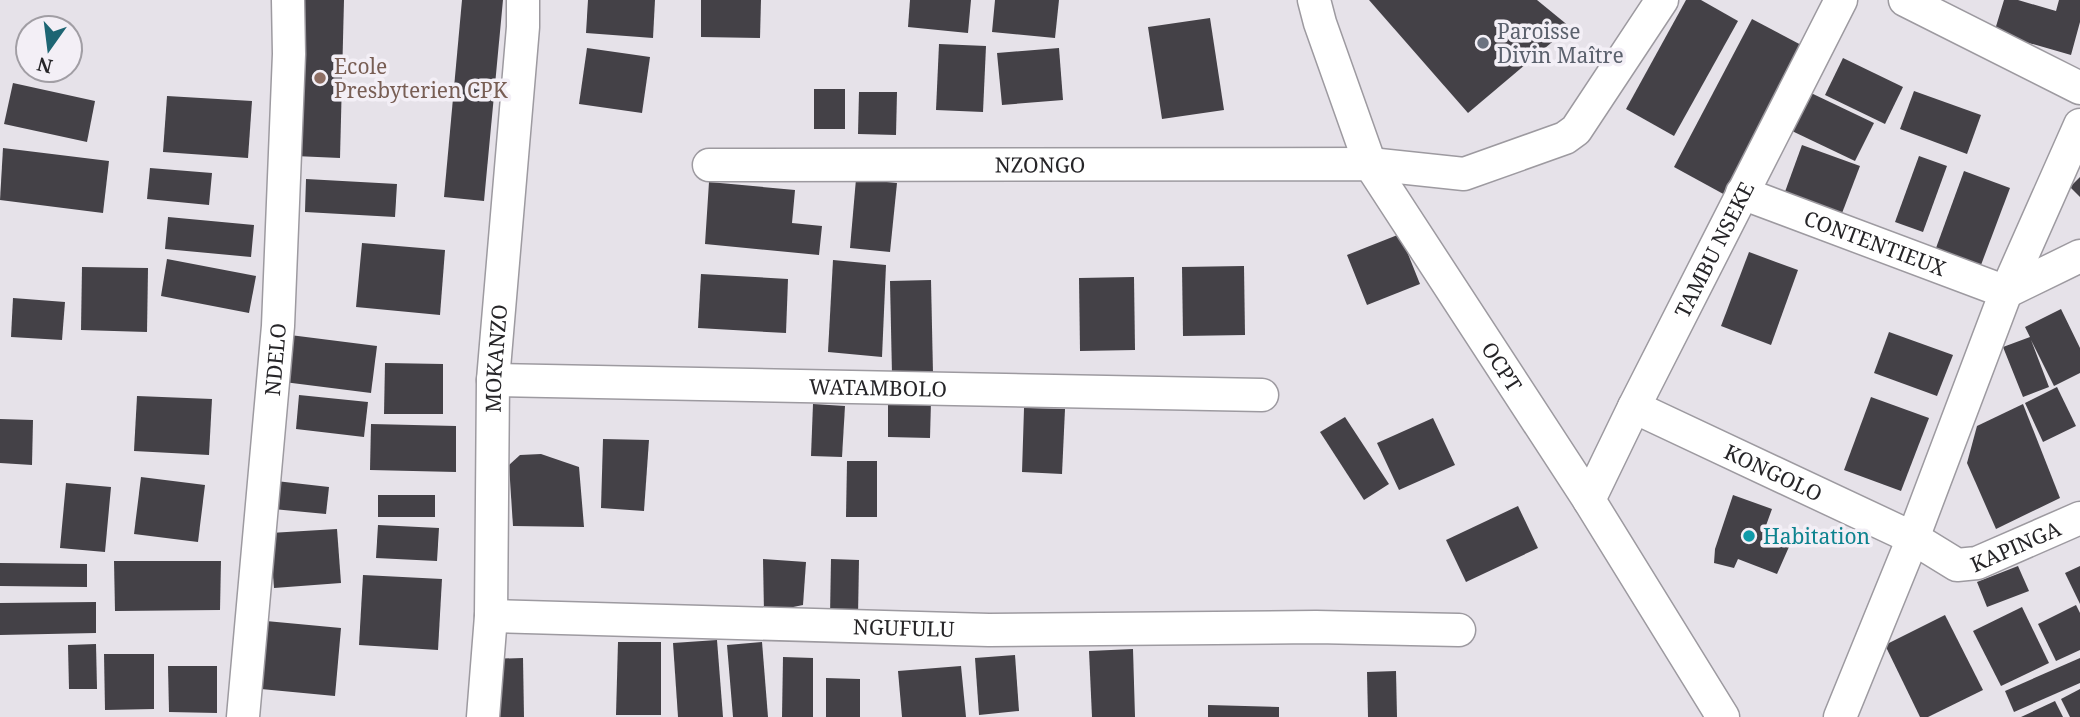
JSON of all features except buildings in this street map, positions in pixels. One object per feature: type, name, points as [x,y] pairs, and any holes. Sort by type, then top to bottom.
[{"type":"street","name":"NDELO","points":[[243,717],[278,326],[289,54],[288,0]]},
{"type":"street","name":"MOKANZO","points":[[483,717],[491,616],[493,380],[523,27],[523,0]]},
{"type":"street","points":[[1317,11],[1342,0]]},
{"type":"street","name":"NZONGO","points":[[709,165],[1370,164],[1464,174],[1565,138],[1576,130],[1662,0]]},
{"type":"street","name":"TAMBU NSEKE","points":[[1589,500],[1841,0]]},
{"type":"street","points":[[1905,0],[2080,88]]},
{"type":"street","name":"OCPT","points":[[1317,11],[1370,164],[1589,500],[1723,717]]},
{"type":"street","points":[[1840,717],[1913,538],[2006,292],[2080,125]]},
{"type":"street","name":"CONTENTIEUX","points":[[1742,193],[2006,292]]},
{"type":"street","points":[[2006,292],[2080,256]]},
{"type":"street","name":"WATAMBOLO","points":[[493,380],[1262,395]]},
{"type":"street","name":"KONGOLO","points":[[1634,407],[1913,538]]},
{"type":"street","name":"KAPINGA","points":[[1913,538],[1957,565],[1977,563],[2080,518]]},
{"type":"street","name":"NGUFULU","points":[[491,616],[989,630],[1316,627],[1459,630]]},
{"type":"place","name":"Paroisse Divin Maître","points":[[1483,43]]},
{"type":"place","name":"Ecole Presbyterien CPK","points":[[320,78]]},
{"type":"place","name":"Habitation","points":[[1749,536]]}]
